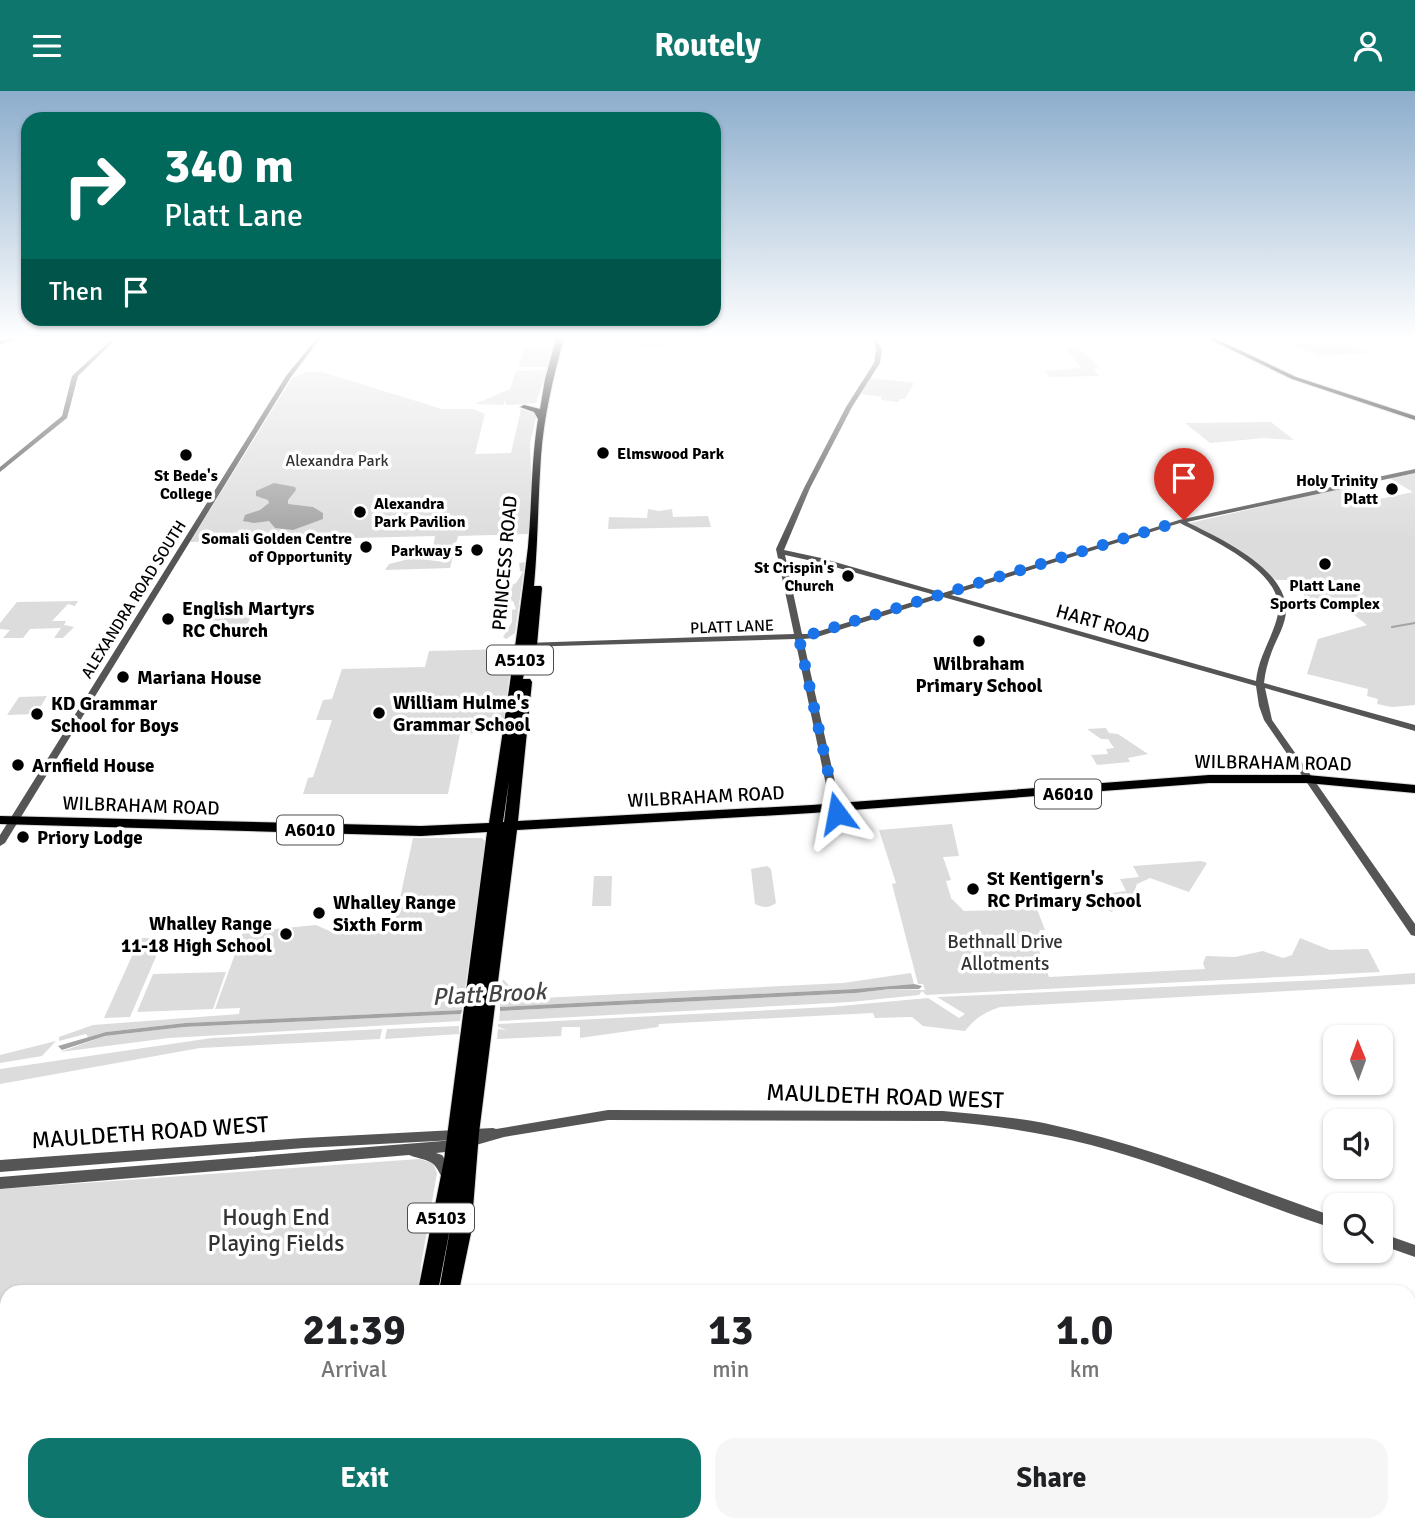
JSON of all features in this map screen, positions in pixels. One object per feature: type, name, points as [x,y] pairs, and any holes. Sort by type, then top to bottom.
[{"type":"highway","points":[[527,406],[524,407],[537,410],[542,418]]},
{"type":"highway","name":"PRINCESS ROAD","points":[[526,645],[535,468],[544,406]]},
{"type":"highway","name":"PRINCESS ROAD","points":[[450,1285],[461,1233],[463,1139],[526,645],[542,540],[542,471],[551,406]]},
{"type":"highway","name":"WILBRAHAM ROAD","points":[[7,820],[421,831],[837,810],[1162,785],[1309,782],[1414,788]]},
{"type":"highway","name":"PRINCESS ROAD","points":[[429,1285],[449,1177],[463,1139]]},
{"type":"main road","points":[[1378,406],[1415,418]]},
{"type":"street","points":[[0,470],[65,417],[68,406]]},
{"type":"street","name":"ALEXANDRA ROAD SOUTH","points":[[0,843],[7,820],[267,406]]},
{"type":"street","points":[[837,810],[781,552],[807,488],[850,406]]},
{"type":"street","name":"PLATT LANE","points":[[526,645],[799,638],[1181,521],[1415,471]]},
{"type":"street","points":[[1181,521],[1249,560],[1269,577],[1280,593],[1284,610],[1263,659],[1259,685],[1268,720],[1415,932]]},
{"type":"street","name":"HART ROAD","points":[[781,552],[1415,728]]},
{"type":"street","name":"MAULDETH ROAD WEST","points":[[0,1183],[408,1149],[608,1115],[929,1116],[993,1119],[1109,1144],[1323,1219]]},
{"type":"street","name":"MAULDETH ROAD WEST","points":[[0,1166],[304,1143],[463,1139]]},
{"type":"street","points":[[301,1158],[304,1143]]},
{"type":"street","name":"MAULDETH ROAD WEST","points":[[408,1149],[437,1159],[449,1177]]},
{"type":"street","points":[[1393,1243],[1415,1251]]},
{"type":"green space","name":"Alexandra Park","points":[[274,406],[433,406],[442,409],[473,409],[485,414],[475,454],[511,453],[521,409],[537,414],[530,443],[532,500],[529,534],[458,536],[450,568],[385,570],[389,564],[413,558],[444,562],[450,557],[429,551],[433,548],[435,536],[190,542]]},
{"type":"green space","points":[[1271,422],[1294,440],[1264,438],[1210,443],[1185,423]]},
{"type":"green space","points":[[1415,473],[1415,705],[1392,707],[1377,704],[1378,699],[1367,696],[1368,689],[1307,674],[1318,639],[1367,625],[1348,610],[1309,604],[1295,580],[1276,580],[1238,551],[1190,523],[1346,487],[1375,500],[1413,492],[1389,478]]},
{"type":"green space","points":[[648,509],[672,509],[673,517],[708,516],[711,527],[608,529],[609,517],[647,518]]},
{"type":"green space","points":[[525,562],[515,633],[506,639],[503,637],[512,622],[512,610],[516,609],[513,601],[509,601],[511,585],[516,583],[523,572],[520,571],[519,563]]},
{"type":"green space","points":[[226,597],[219,614],[253,613],[241,637],[203,638]]},
{"type":"green space","points":[[78,601],[75,606],[68,604],[52,621],[66,621],[64,625],[74,627],[63,638],[54,638],[61,628],[30,629],[23,638],[3,638],[10,630],[0,629],[0,623],[17,602]]},
{"type":"green space","name":"William Hulme's Grammar School","points":[[513,649],[502,732],[460,734],[448,794],[303,794],[308,778],[313,777],[332,720],[316,720],[323,700],[332,699],[342,669],[425,667],[429,651]]},
{"type":"green space","points":[[47,696],[36,714],[7,715],[19,697]]},
{"type":"green space","points":[[1106,728],[1109,733],[1118,734],[1148,754],[1128,758],[1130,762],[1097,765],[1091,755],[1108,754],[1106,749],[1114,748],[1108,739],[1101,739],[1087,729]]},
{"type":"green space","name":"Bethnall Drive Allotments","points":[[952,824],[959,856],[943,857],[951,880],[946,881],[951,898],[964,911],[1037,909],[1045,930],[1040,930],[1036,943],[1049,977],[1205,969],[1203,963],[1206,956],[1235,957],[1263,951],[1283,958],[1292,955],[1300,938],[1330,950],[1368,949],[1380,972],[926,995],[922,991],[919,995],[850,1002],[499,1021],[500,1011],[890,989],[925,990],[923,984],[918,984],[892,884],[896,883],[879,830]]},
{"type":"green space","points":[[413,838],[482,838],[486,842],[462,1010],[185,1023],[106,1032],[88,1037],[86,1034],[59,1041],[59,1037],[93,1025],[239,1014],[240,1008],[215,1009],[243,932],[316,925],[334,933],[395,921]]},
{"type":"green space","points":[[1201,861],[1207,863],[1189,892],[1150,878],[1137,884],[1133,895],[1125,893],[1112,912],[1076,898],[1126,891],[1120,879],[1139,877],[1133,866]]},
{"type":"green space","points":[[767,866],[771,869],[776,903],[763,907],[755,904],[751,869]]},
{"type":"green space","points":[[594,876],[612,876],[611,906],[592,906]]},
{"type":"green space","points":[[140,938],[164,938],[130,1017],[104,1018]]},
{"type":"green space","points":[[226,972],[213,1009],[137,1012],[153,974]]},
{"type":"green space","points":[[911,973],[914,984],[500,1007],[503,979],[521,999],[843,983]]},
{"type":"green space","points":[[1415,973],[1415,984],[1000,1007],[981,1016],[965,1031],[923,1026],[912,1017],[875,1018],[873,1013],[659,1024],[658,1027],[580,1038],[580,1027],[562,1027],[561,1036],[497,1039],[498,1029],[507,1030],[498,1027],[498,1024],[830,1007],[928,998],[959,1018],[965,1014],[937,997],[1323,980]]},
{"type":"green space","points":[[461,1014],[460,1021],[169,1038],[60,1052],[105,1036],[184,1027]]},
{"type":"green space","points":[[459,1026],[459,1034],[385,1039],[387,1029]]},
{"type":"green space","points":[[382,1029],[380,1039],[200,1048],[0,1084],[0,1069],[212,1038]]},
{"type":"green space","points":[[56,1041],[42,1056],[0,1063],[0,1055]]},
{"type":"green space","name":"Hough End Playing Fields","points":[[419,1159],[433,1163],[437,1173],[419,1285],[0,1285],[0,1189]]},
{"type":"shaded area","points":[[274,483],[295,487],[288,504],[313,507],[323,513],[323,519],[293,530],[275,528],[269,521],[243,521],[245,515],[260,510],[269,503],[268,500],[256,496],[256,491]]},
{"type":"shaded area","points":[[914,984],[922,986],[919,989],[856,993],[500,1011],[500,1007]]},
{"type":"shaded area","points":[[462,1010],[461,1014],[184,1027],[105,1036],[62,1050],[58,1046],[106,1032],[185,1023]]},
{"type":"waterway","name":"Platt Brook","points":[[1392,627],[1415,623]]},
{"type":"place","name":"Elmswood Park","points":[[603,453]]},
{"type":"place","name":"St Bede's College","points":[[186,455]]},
{"type":"place","name":"Holy Trinity Platt","points":[[1392,489]]},
{"type":"place","name":"Alexandra Park Pavilion","points":[[360,512]]},
{"type":"place","name":"Somali Golden Centre of Opportunity","points":[[366,547]]},
{"type":"place","name":"Parkway 5","points":[[477,550]]},
{"type":"place","name":"Platt Lane Sports Complex","points":[[1325,564]]},
{"type":"place","name":"St Crispin's Church","points":[[848,576]]},
{"type":"place","name":"English Martyrs RC Church","points":[[168,619]]},
{"type":"place","name":"Wilbraham Primary School","points":[[979,641]]},
{"type":"place","name":"Mariana House","points":[[123,677]]},
{"type":"place","name":"William Hulme's Grammar School","points":[[379,713]]},
{"type":"place","name":"KD Grammar School for Boys","points":[[37,714]]},
{"type":"place","name":"Arnfield House","points":[[18,765]]},
{"type":"place","name":"Priory Lodge","points":[[23,837]]},
{"type":"place","name":"St Kentigern's RC Primary School","points":[[973,889]]},
{"type":"place","name":"Whalley Range Sixth Form","points":[[319,913]]},
{"type":"place","name":"Whalley Range 11-18 High School","points":[[286,934]]},
{"type":"route","points":[[837,813],[799,638],[1184,520]]}]
